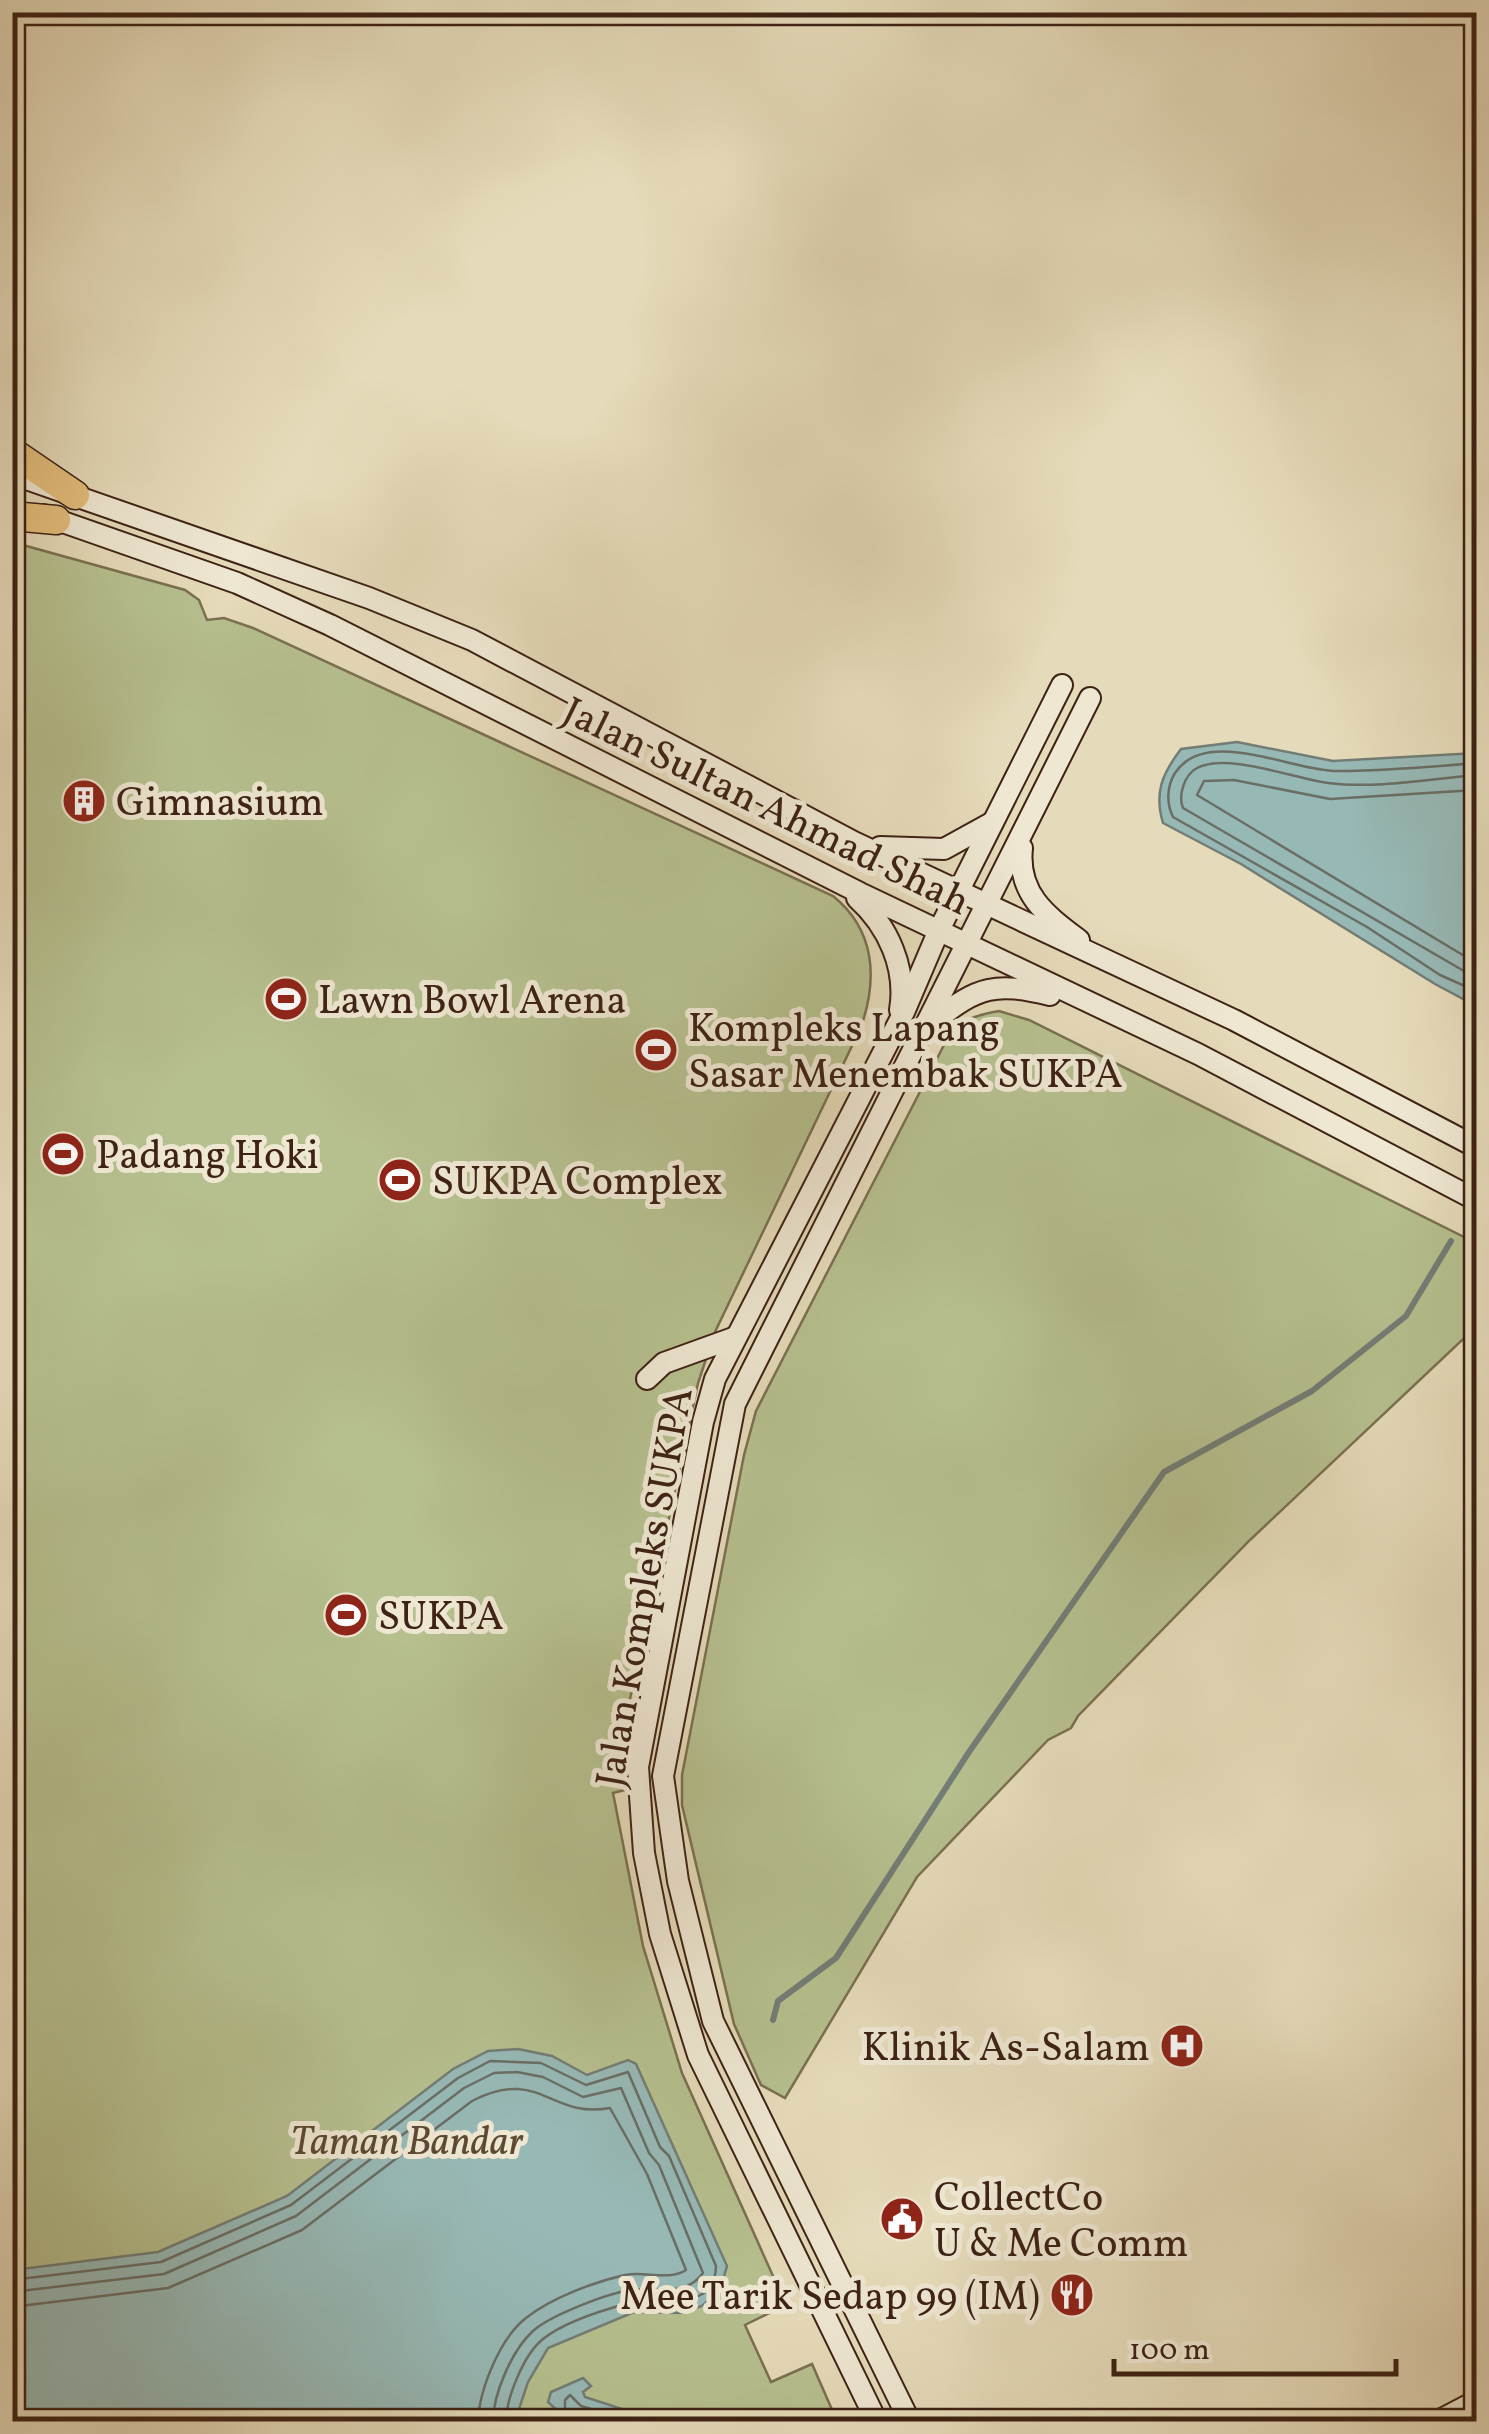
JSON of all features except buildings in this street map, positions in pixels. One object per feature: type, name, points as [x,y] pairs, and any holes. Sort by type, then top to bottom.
[{"type":"highway","points":[[12,452],[75,496]]},
{"type":"highway","points":[[12,516],[56,520]]},
{"type":"main road","name":"Jalan Sultan Ahmad Shah","points":[[12,474],[369,598],[472,640],[854,842],[1234,1020],[1476,1147]]},
{"type":"main road","name":"Jalan Sultan Ahmad Shah","points":[[12,504],[237,583],[330,625],[828,877],[1198,1054],[1476,1200]]},
{"type":"main road","name":"Jalan Kompleks SUKPA","points":[[877,2422],[808,2287],[686,2025],[660,1934],[642,1834],[638,1767],[702,1422],[715,1379],[890,1040],[939,930],[1062,685]]},
{"type":"main road","name":"Jalan Kompleks SUKPA","points":[[910,2422],[713,2021],[678,1881],[663,1790],[736,1404],[929,1026],[1090,698]]},
{"type":"main road","points":[[854,842],[928,852],[955,846],[996,819]]},
{"type":"main road","points":[[1023,836],[1020,864],[1033,903],[1104,960]]},
{"type":"main road","points":[[828,877],[860,900],[892,946],[902,998],[890,1040]]},
{"type":"main road","points":[[929,1026],[971,994],[997,987],[1020,988],[1091,1005]]},
{"type":"main road","points":[[647,1378],[664,1362],[736,1336]]},
{"type":"main road","points":[[1436,2422],[1476,2401]]},
{"type":"green space","name":"SUKPA Complex","points":[[12,542],[185,590],[199,600],[207,620],[224,618],[253,628],[833,896],[847,909],[865,939],[871,973],[861,1027],[715,1332],[698,1383],[624,1727],[636,1734],[625,1790],[613,1793],[643,1946],[682,2073],[786,2305],[745,2325],[771,2382],[812,2364],[837,2421],[13,2421]]},
{"type":"green space","points":[[999,1011],[1029,1020],[1476,1243],[1476,1327],[1250,1540],[1078,1716],[1071,1728],[1048,1740],[917,1877],[785,2098],[761,2085],[734,2024],[682,1805],[682,1775],[744,1455],[756,1411],[946,1041],[968,1020]]},
{"type":"water","points":[[1237,742],[1333,761],[1476,753],[1476,1000],[1465,1000],[1435,984],[1241,864],[1163,823],[1159,802],[1162,784],[1181,749]]},
{"type":"water","points":[[518,2049],[552,2056],[587,2075],[628,2060],[636,2064],[727,2266],[720,2290],[702,2306],[682,2313],[634,2312],[548,2348],[528,2382],[515,2421],[13,2421],[13,2270],[158,2252],[287,2196],[453,2069],[488,2051]]},
{"type":"water","points":[[583,2378],[591,2386],[583,2392],[585,2397],[659,2421],[554,2421],[558,2411],[548,2402],[551,2392]]},
{"type":"waterway","points":[[773,2020],[778,2001],[836,1958],[969,1752],[1164,1472],[1312,1391],[1406,1316],[1451,1241]]},
{"type":"place","name":"Gimnasium","points":[[84,801]]},
{"type":"place","name":"Lawn Bowl Arena","points":[[286,999]]},
{"type":"place","name":"Kompleks Lapang Sasar Menembak SUKPA","points":[[656,1050]]},
{"type":"place","name":"Padang Hoki","points":[[63,1154]]},
{"type":"place","name":"SUKPA Complex","points":[[400,1180]]},
{"type":"place","name":"SUKPA","points":[[346,1615]]},
{"type":"place","name":"Klinik As-Salam","points":[[1182,2046]]},
{"type":"place","name":"CollectCo U & Me Comm","points":[[902,2219]]},
{"type":"place","name":"Mee Tarik Sedap 99 (IM)","points":[[1072,2295]]},
{"type":"park label","name":"Taman Bandar","points":[[407,2140]]}]
